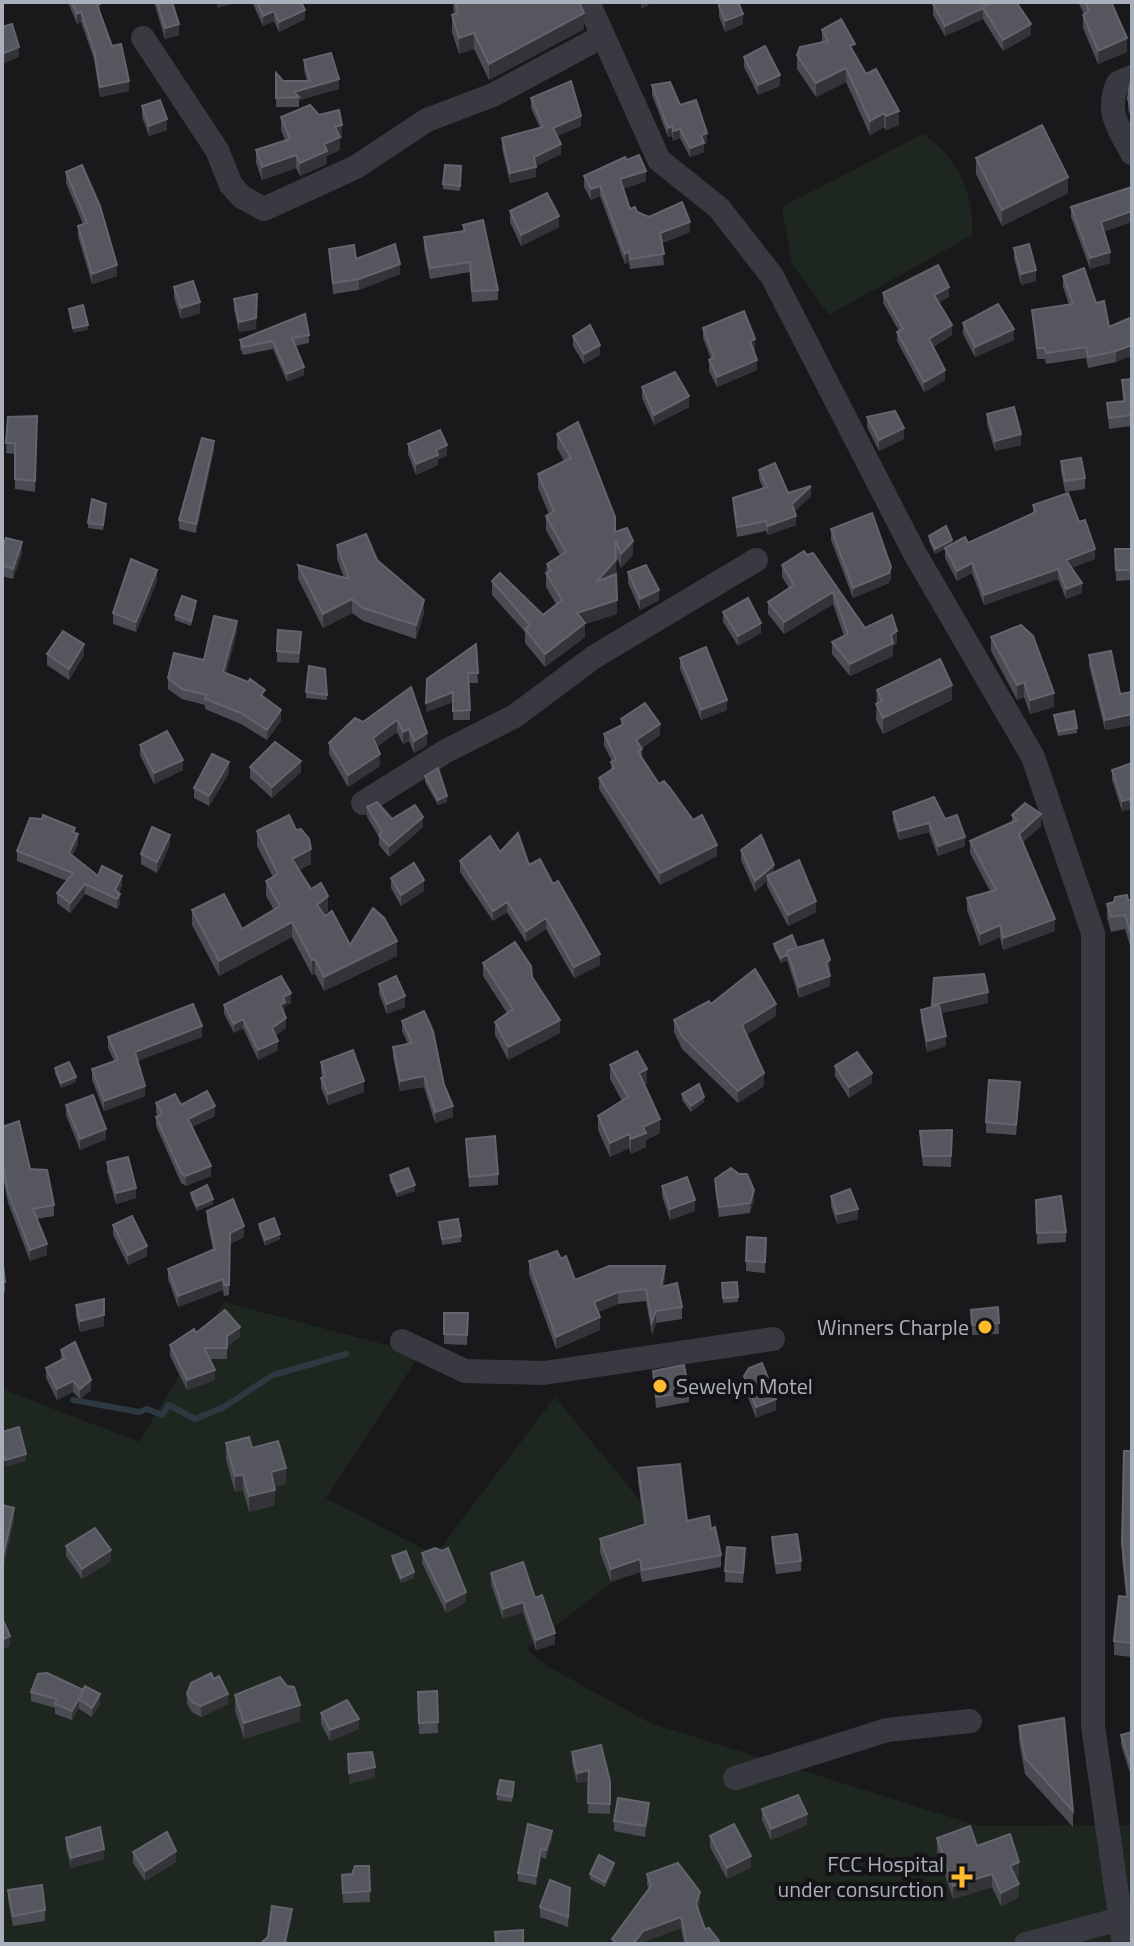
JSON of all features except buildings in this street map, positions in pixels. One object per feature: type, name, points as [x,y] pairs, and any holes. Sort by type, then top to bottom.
[{"type":"street","points":[[588,2],[659,160],[719,208],[772,276],[914,552],[1033,757],[1093,933],[1093,1726],[1124,1944]]},
{"type":"street","points":[[143,38],[217,150],[231,185],[242,197],[264,209],[356,167],[427,120],[493,95],[603,36]]},
{"type":"street","points":[[1132,77],[1118,83],[1113,94],[1112,116],[1132,153]]},
{"type":"street","points":[[363,803],[446,751],[515,716],[594,657],[756,560]]},
{"type":"street","points":[[402,1341],[465,1371],[544,1373],[773,1339]]},
{"type":"street","points":[[735,1778],[887,1730],[970,1721]]},
{"type":"street","points":[[1026,1944],[1120,1919]]},
{"type":"shaded area","points":[[923,134],[946,154],[961,177],[970,204],[972,235],[829,315],[792,264],[782,207]]},
{"type":"shaded area","points":[[224,1302],[420,1354],[326,1498],[435,1555],[555,1397],[670,1537],[526,1649],[547,1666],[650,1723],[979,1826],[1132,1825],[1132,1944],[2,1944],[2,1389],[139,1442]]},
{"type":"waterway","points":[[73,1400],[139,1412],[147,1409],[162,1415],[169,1405],[195,1419],[224,1407],[273,1375],[346,1354]]},
{"type":"place","name":"Winners Charple","points":[[985,1327]]},
{"type":"place","name":"Sewelyn Motel","points":[[660,1386]]},
{"type":"place","name":"FCC Hospital under consurction","points":[[962,1877]]}]
